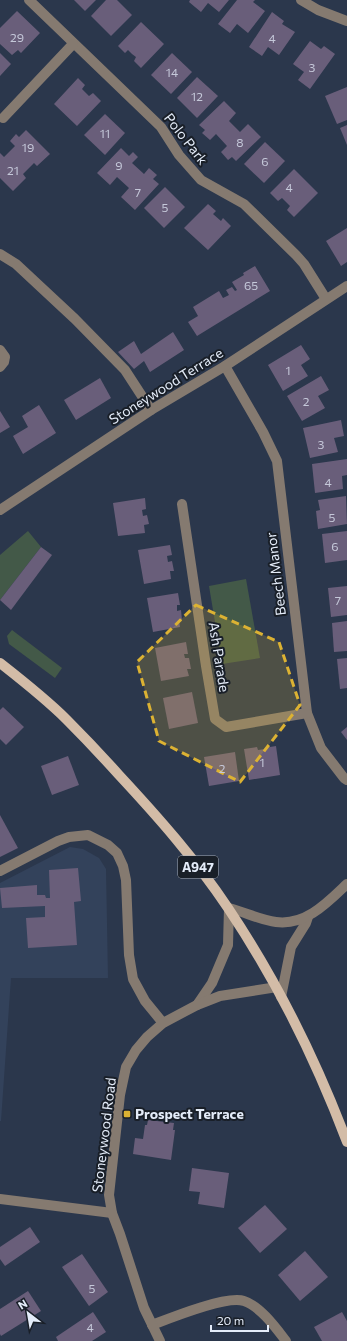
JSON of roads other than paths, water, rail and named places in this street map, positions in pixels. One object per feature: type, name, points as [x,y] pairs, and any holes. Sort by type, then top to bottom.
[{"type":"main road","name":"A947","points":[[0,663],[47,701],[66,719],[177,841],[211,884],[228,908],[277,987],[301,1032],[347,1142]]},
{"type":"street","name":"Polo Park","points":[[28,0],[161,127],[179,155],[201,180],[244,204],[296,255],[304,264],[326,299]]},
{"type":"street","points":[[301,0],[318,10],[347,21]]},
{"type":"street","points":[[4,118],[73,44]]},
{"type":"street","points":[[0,254],[16,264],[125,370],[152,410]]},
{"type":"street","name":"Stoneywood Terrace","points":[[0,510],[152,410],[225,366],[347,286]]},
{"type":"street","points":[[0,350],[5,357],[4,362],[0,367]]},
{"type":"street","name":"Beech Manor","points":[[225,366],[263,432],[277,461],[307,713],[321,748],[347,780]]},
{"type":"street","name":"Ash Parade","points":[[182,504],[206,666],[216,719],[226,727],[307,713]]},
{"type":"street","points":[[0,871],[58,841],[69,837],[88,835],[108,845],[117,853],[123,866],[126,880],[129,955],[133,979],[145,1001],[164,1023]]},
{"type":"street","points":[[228,908],[276,922],[294,921],[308,917],[331,900],[347,884]]},
{"type":"street","name":"Stoneywood Road","points":[[197,1005],[212,983],[228,945],[228,908]]},
{"type":"street","points":[[281,997],[291,947],[306,923],[308,917]]},
{"type":"street","name":"Stoneywood Road","points":[[160,1341],[144,1308],[112,1213],[109,1195],[120,1095],[126,1067],[136,1050],[164,1023],[197,1005],[220,996],[277,987]]},
{"type":"street","points":[[0,1199],[112,1213]]},
{"type":"street","points":[[152,1325],[210,1305],[230,1301],[243,1301],[262,1313],[286,1341]]},
{"type":"place","name":"Prospect Terrace","points":[[127,1114]]}]
